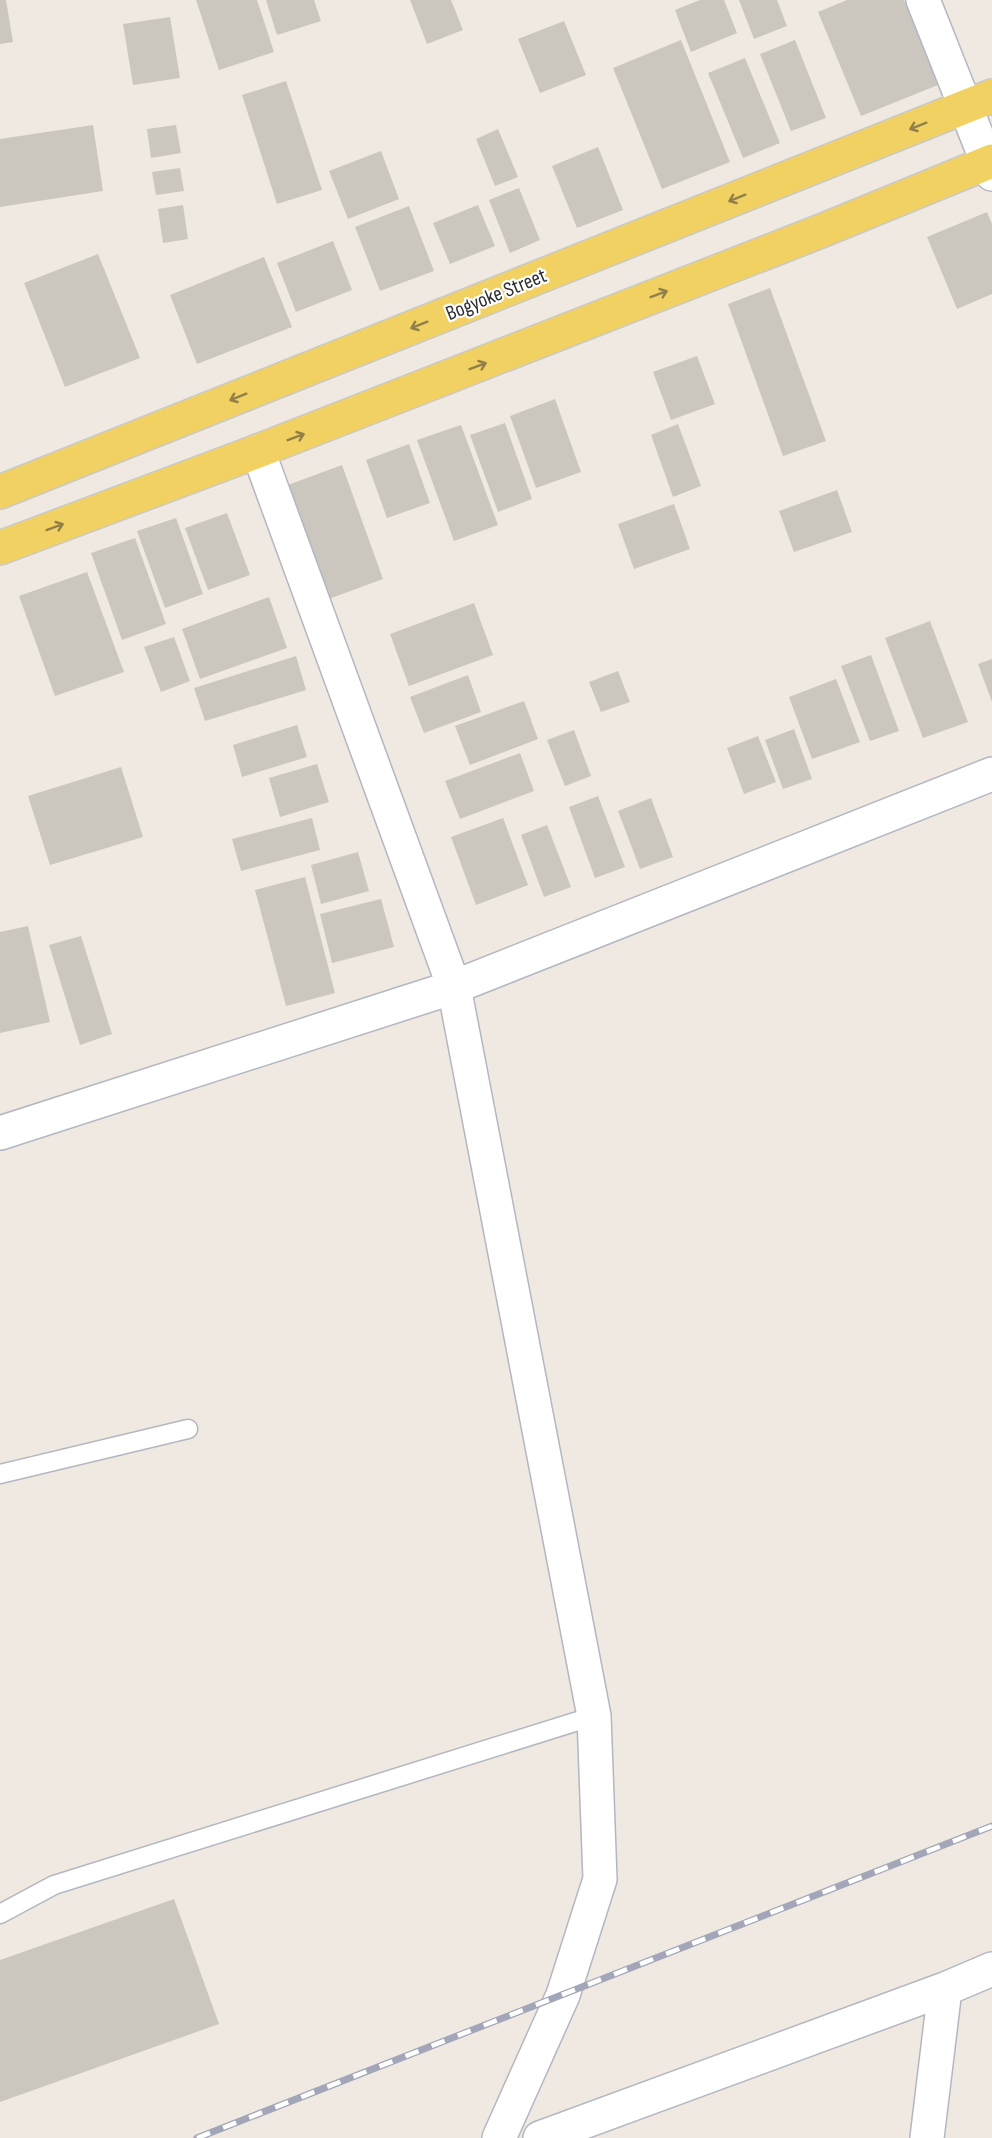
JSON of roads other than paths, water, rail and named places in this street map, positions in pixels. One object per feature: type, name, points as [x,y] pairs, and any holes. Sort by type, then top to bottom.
[{"type":"main road","name":"Bogyoke Street","points":[[0,492],[979,102]]},
{"type":"main road","points":[[0,548],[258,452],[990,166]]},
{"type":"street","points":[[922,0],[979,102],[990,166]]},
{"type":"street","points":[[258,452],[454,987],[594,1716],[600,1879],[563,1995],[499,2138]]},
{"type":"street","points":[[0,1133],[454,987],[992,774]]},
{"type":"street","points":[[540,2138],[945,1989],[992,1969]]},
{"type":"street","points":[[927,2138],[945,1989]]},
{"type":"lane","points":[[0,1474],[188,1429]]},
{"type":"lane","points":[[0,1914],[54,1885],[594,1716]]},
{"type":"railway","points":[[197,2138],[992,1826]]}]
